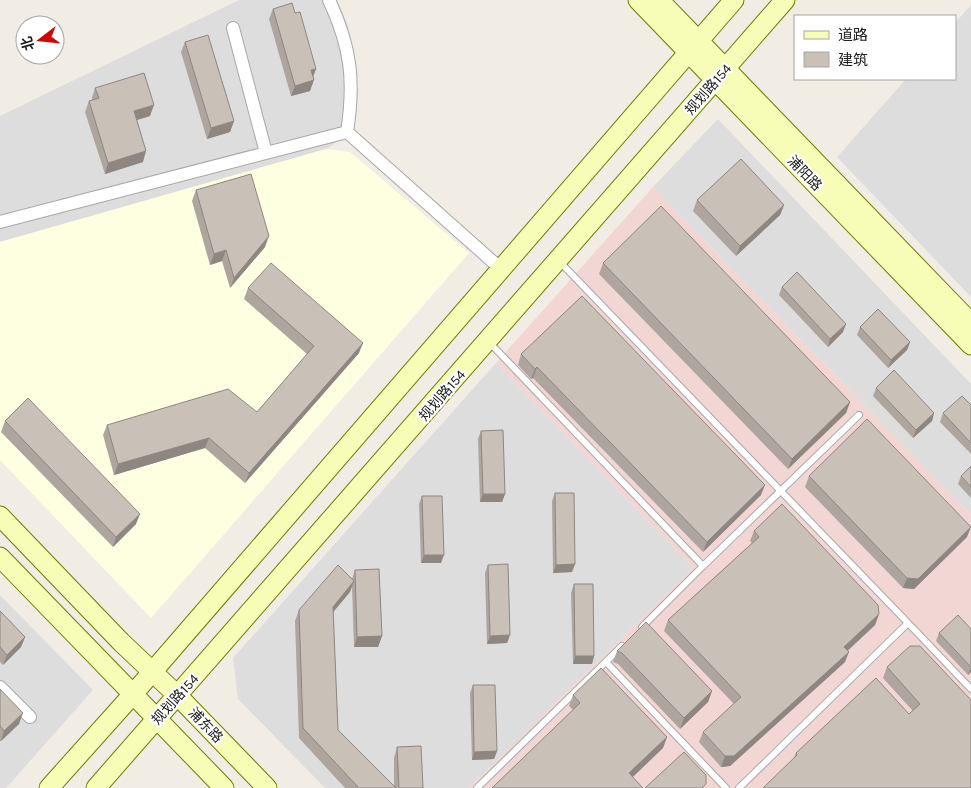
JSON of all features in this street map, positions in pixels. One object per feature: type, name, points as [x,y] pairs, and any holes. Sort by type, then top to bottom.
[{"type":"main road","name":"浦阳路","points":[[638,0],[694,46]]},
{"type":"main road","name":"浦阳路","points":[[660,0],[694,46],[971,345]]},
{"type":"main road","points":[[49,788],[134,693],[734,0]]},
{"type":"main road","name":"规划路154","points":[[96,788],[786,0]]},
{"type":"main road","name":"浦阳路","points":[[721,75],[971,323]]},
{"type":"main road","name":"浦东路","points":[[0,516],[121,642],[178,696],[267,788]]},
{"type":"main road","points":[[0,557],[98,659],[134,693],[224,788]]},
{"type":"street","points":[[329,0],[346,42],[350,66],[351,109],[347,132]]},
{"type":"street","points":[[233,28],[266,153]]},
{"type":"street","points":[[0,222],[347,132]]},
{"type":"street","points":[[347,132],[501,269]]},
{"type":"street","points":[[0,686],[30,718]]},
{"type":"lane","points":[[558,261],[971,689]]},
{"type":"lane","points":[[488,342],[703,566]]},
{"type":"lane","points":[[634,634],[859,415]]},
{"type":"lane","points":[[739,788],[908,623]]},
{"type":"lane","points":[[477,788],[627,641]]},
{"type":"lane","points":[[606,662],[726,788]]},
{"type":"shaded area","points":[[239,0],[337,0],[348,25],[355,69],[354,131],[326,149],[0,242],[0,116]]},
{"type":"shaded area","points":[[971,5],[971,297],[837,157],[905,80],[956,80],[956,22]]},
{"type":"shaded area","points":[[718,119],[971,384],[971,515],[653,187]]},
{"type":"shaded area","points":[[326,149],[350,152],[469,253],[151,618],[0,460],[0,242]]},
{"type":"shaded area","points":[[653,187],[971,515],[971,788],[469,788],[693,568],[496,363]]},
{"type":"shaded area","points":[[496,363],[693,568],[469,788],[325,788],[238,699],[233,658]]},
{"type":"shaded area","points":[[0,595],[93,690],[6,788],[0,788]]},
{"type":"building","points":[[292,3],[295,13],[300,12],[316,69],[311,70],[314,80],[295,86],[273,9]]},
{"type":"building","points":[[208,35],[234,121],[211,128],[185,42]]},
{"type":"building","points":[[144,73],[154,105],[134,111],[146,151],[108,163],[89,101],[99,98],[95,88]]},
{"type":"building","points":[[741,159],[784,205],[740,246],[697,200]]},
{"type":"building","points":[[251,174],[269,236],[234,278],[226,250],[214,254],[196,190]]},
{"type":"building","points":[[661,206],[850,402],[792,459],[603,263]]},
{"type":"building","points":[[271,263],[363,343],[249,473],[209,438],[118,464],[107,425],[228,389],[257,412],[314,346],[248,288]]},
{"type":"building","points":[[797,272],[846,324],[830,339],[782,287]]},
{"type":"building","points":[[582,296],[765,485],[707,542],[537,367],[535,369],[521,354]]},
{"type":"building","points":[[878,309],[910,342],[891,360],[860,327]]},
{"type":"building","points":[[894,370],[934,413],[916,430],[876,388]]},
{"type":"building","points":[[962,396],[971,405],[971,443],[943,413]]},
{"type":"building","points":[[28,398],[140,514],[116,537],[5,421]]},
{"type":"building","points":[[867,419],[971,527],[918,579],[907,578],[809,476]]},
{"type":"building","points":[[503,430],[505,494],[483,494],[481,431]]},
{"type":"building","points":[[971,466],[971,487],[961,476]]},
{"type":"building","points":[[555,493],[574,493],[575,564],[556,565]]},
{"type":"building","points":[[422,496],[442,496],[444,555],[424,555]]},
{"type":"building","points":[[782,504],[878,605],[879,614],[844,647],[849,652],[734,756],[725,756],[703,732],[741,697],[668,620],[759,537],[754,531]]},
{"type":"building","points":[[508,564],[510,635],[490,636],[488,565]]},
{"type":"building","points":[[338,565],[354,581],[333,607],[338,730],[396,788],[359,788],[303,728],[299,610]]},
{"type":"building","points":[[379,569],[382,636],[357,637],[355,570]]},
{"type":"building","points":[[574,584],[593,584],[594,656],[575,656]]},
{"type":"building","points":[[0,611],[25,637],[7,655],[0,647]]},
{"type":"building","points":[[958,615],[971,629],[971,667],[939,633]]},
{"type":"building","points":[[646,622],[712,691],[684,718],[622,653],[617,651]]},
{"type":"building","points":[[910,646],[920,646],[971,700],[971,788],[763,788],[797,755],[796,753],[876,678],[909,714],[920,704],[887,667]]},
{"type":"building","points":[[601,668],[667,737],[629,773],[643,788],[492,788],[580,703],[573,695]]},
{"type":"building","points":[[473,685],[495,685],[497,751],[474,752]]},
{"type":"building","points":[[0,689],[23,713],[4,731],[0,726]]},
{"type":"building","points":[[421,746],[423,788],[399,788],[397,747]]},
{"type":"building","points":[[684,752],[706,775],[706,784],[702,788],[645,788]]}]
